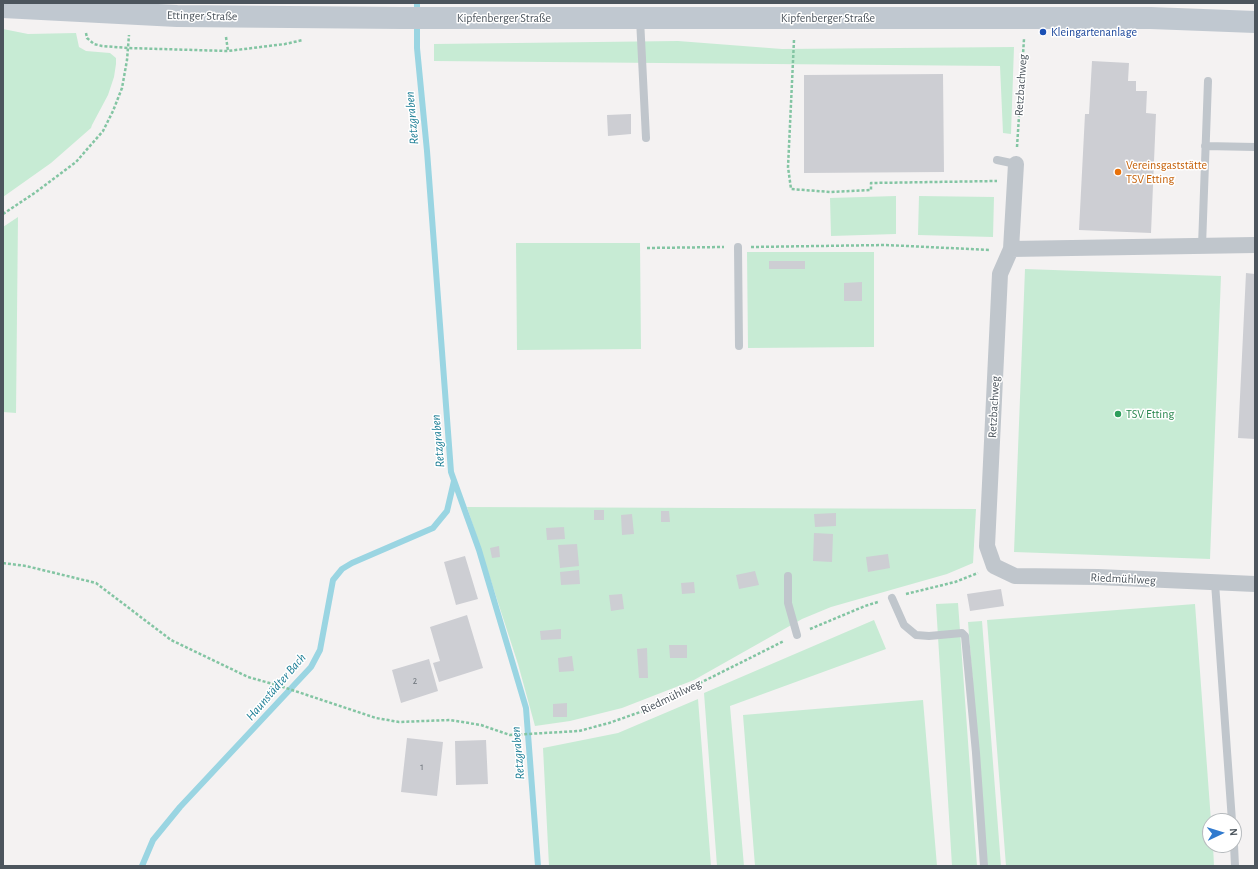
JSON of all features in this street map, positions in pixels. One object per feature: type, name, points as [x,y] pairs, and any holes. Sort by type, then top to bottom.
[{"type":"street","name":"Ettinger Straße","points":[[3,7],[177,16],[401,18]]},
{"type":"street","name":"Kipfenberger Straße","points":[[401,18],[1151,18],[1255,22]]},
{"type":"street","name":"Retzbachweg","points":[[994,566],[988,546],[1000,274],[1011,248],[1016,164]]},
{"type":"street","points":[[1011,248],[1255,245]]},
{"type":"street","name":"Riedmühlweg","points":[[994,566],[1016,576],[1098,577],[1255,584]]},
{"type":"lane","points":[[640,18],[646,138]]},
{"type":"lane","points":[[1202,246],[1208,81]]},
{"type":"lane","points":[[1205,146],[1255,147]]},
{"type":"lane","points":[[997,160],[1016,164]]},
{"type":"lane","points":[[738,247],[739,346]]},
{"type":"lane","points":[[788,576],[788,603],[797,635]]},
{"type":"lane","points":[[1215,583],[1231,813]]},
{"type":"lane","points":[[892,598],[904,625],[916,635],[929,636],[962,633],[965,636],[976,753],[984,866]]},
{"type":"lane","points":[[1235,853],[1236,866]]},
{"type":"path","points":[[3,214],[36,192],[76,162],[103,131],[122,88],[131,14]]},
{"type":"path","name":"Retzbachweg","points":[[1016,164],[1025,18]]},
{"type":"path","points":[[128,48],[228,51],[306,40]]},
{"type":"path","points":[[794,40],[788,167],[791,189],[831,192],[871,190],[871,183],[1015,181]]},
{"type":"path","points":[[818,246],[886,245],[986,250],[1011,248]]},
{"type":"path","name":"Riedmühlweg","points":[[3,563],[26,566],[96,583],[171,640],[248,677],[376,718],[399,722],[450,720],[481,725],[510,735],[579,731],[609,723],[646,710],[797,635]]},
{"type":"green space","points":[[3,29],[28,34],[76,33],[79,47],[86,51],[110,53],[116,58],[116,64],[114,77],[108,95],[91,128],[51,163],[3,197]]},
{"type":"green space","points":[[678,41],[782,49],[1014,47],[1011,134],[1003,133],[1000,66],[434,61],[434,44]]},
{"type":"green space","points":[[896,196],[896,234],[831,236],[830,198]]},
{"type":"green space","points":[[919,196],[994,197],[993,237],[918,235]]},
{"type":"green space","points":[[18,217],[16,413],[3,412],[3,227]]},
{"type":"green space","points":[[516,243],[640,243],[641,349],[517,350]]},
{"type":"green space","points":[[747,252],[874,252],[874,347],[748,348]]},
{"type":"green space","name":"TSV Etting","points":[[1025,269],[1221,276],[1210,559],[1014,552]]},
{"type":"green space","points":[[467,507],[976,509],[973,563],[947,574],[831,607],[802,619],[694,680],[622,708],[570,721],[535,726],[518,664]]},
{"type":"green space","points":[[958,603],[977,866],[952,866],[936,604]]},
{"type":"green space","points":[[1195,604],[1210,813],[1202,813],[1202,853],[1213,853],[1214,866],[1006,866],[987,620]]},
{"type":"green space","points":[[874,620],[886,649],[730,706],[744,866],[717,866],[704,693]]},
{"type":"green space","points":[[982,621],[1001,866],[987,866],[968,622]]},
{"type":"green space","points":[[698,699],[711,866],[549,866],[543,748],[618,733]]},
{"type":"green space","points":[[923,700],[937,866],[755,866],[743,715]]},
{"type":"building","name":"Vereinsgaststätte TSV Etting","points":[[1092,61],[1129,63],[1128,81],[1136,81],[1136,91],[1147,91],[1146,113],[1156,114],[1151,233],[1079,230],[1085,114],[1089,114]]},
{"type":"building","points":[[943,74],[944,172],[804,173],[804,75]]},
{"type":"building","points":[[631,114],[631,134],[608,136],[607,115]]},
{"type":"building","points":[[769,261],[805,261],[805,269],[769,269]]},
{"type":"building","points":[[1246,273],[1255,274],[1255,439],[1238,438]]},
{"type":"building","points":[[862,282],[862,301],[844,301],[844,283]]},
{"type":"building","points":[[594,510],[604,510],[604,520],[594,520]]},
{"type":"building","points":[[661,511],[669,511],[670,522],[661,522]]},
{"type":"building","points":[[836,513],[836,526],[815,527],[814,514]]},
{"type":"building","points":[[632,514],[634,534],[622,535],[621,515]]},
{"type":"building","points":[[564,527],[565,539],[547,540],[546,528]]},
{"type":"building","points":[[814,533],[833,534],[832,562],[813,561]]},
{"type":"building","points":[[577,544],[579,566],[560,568],[558,545]]},
{"type":"building","points":[[499,546],[500,557],[492,558],[490,548]]},
{"type":"building","points":[[888,554],[890,568],[868,572],[866,557]]},
{"type":"building","points":[[465,556],[478,599],[456,605],[444,562]]},
{"type":"building","points":[[579,570],[580,584],[561,585],[560,572]]},
{"type":"building","points":[[755,571],[759,585],[739,589],[736,575]]},
{"type":"building","points":[[694,582],[695,593],[682,594],[681,583]]},
{"type":"building","points":[[1001,589],[1004,606],[970,611],[967,594]]},
{"type":"building","points":[[622,594],[624,609],[611,611],[609,595]]},
{"type":"building","points":[[467,615],[483,668],[439,682],[433,663],[440,661],[430,627]]},
{"type":"building","points":[[561,629],[561,639],[541,640],[540,631]]},
{"type":"building","points":[[669,645],[687,645],[687,658],[670,658]]},
{"type":"building","points":[[647,648],[648,678],[639,678],[637,649]]},
{"type":"building","points":[[572,656],[574,671],[559,672],[558,658]]},
{"type":"building","points":[[429,659],[438,691],[401,703],[392,670]]},
{"type":"building","points":[[567,703],[567,717],[553,717],[553,704]]},
{"type":"building","points":[[407,738],[443,742],[437,796],[401,792]]},
{"type":"building","points":[[486,740],[488,784],[456,785],[455,741]]},
{"type":"waterway","name":"Retzgraben","points":[[417,3],[417,48],[427,151],[451,472],[479,550],[526,708],[538,866]]},
{"type":"waterway","name":"Haunstädter Bach","points":[[142,866],[153,840],[180,807],[311,667],[320,650],[333,580],[342,569],[352,563],[433,528],[447,511],[454,481]]},
{"type":"place","name":"Kleingartenanlage","points":[[1043,32]]},
{"type":"place","name":"Vereinsgaststätte TSV Etting","points":[[1118,172]]},
{"type":"place","name":"TSV Etting","points":[[1118,414]]}]
